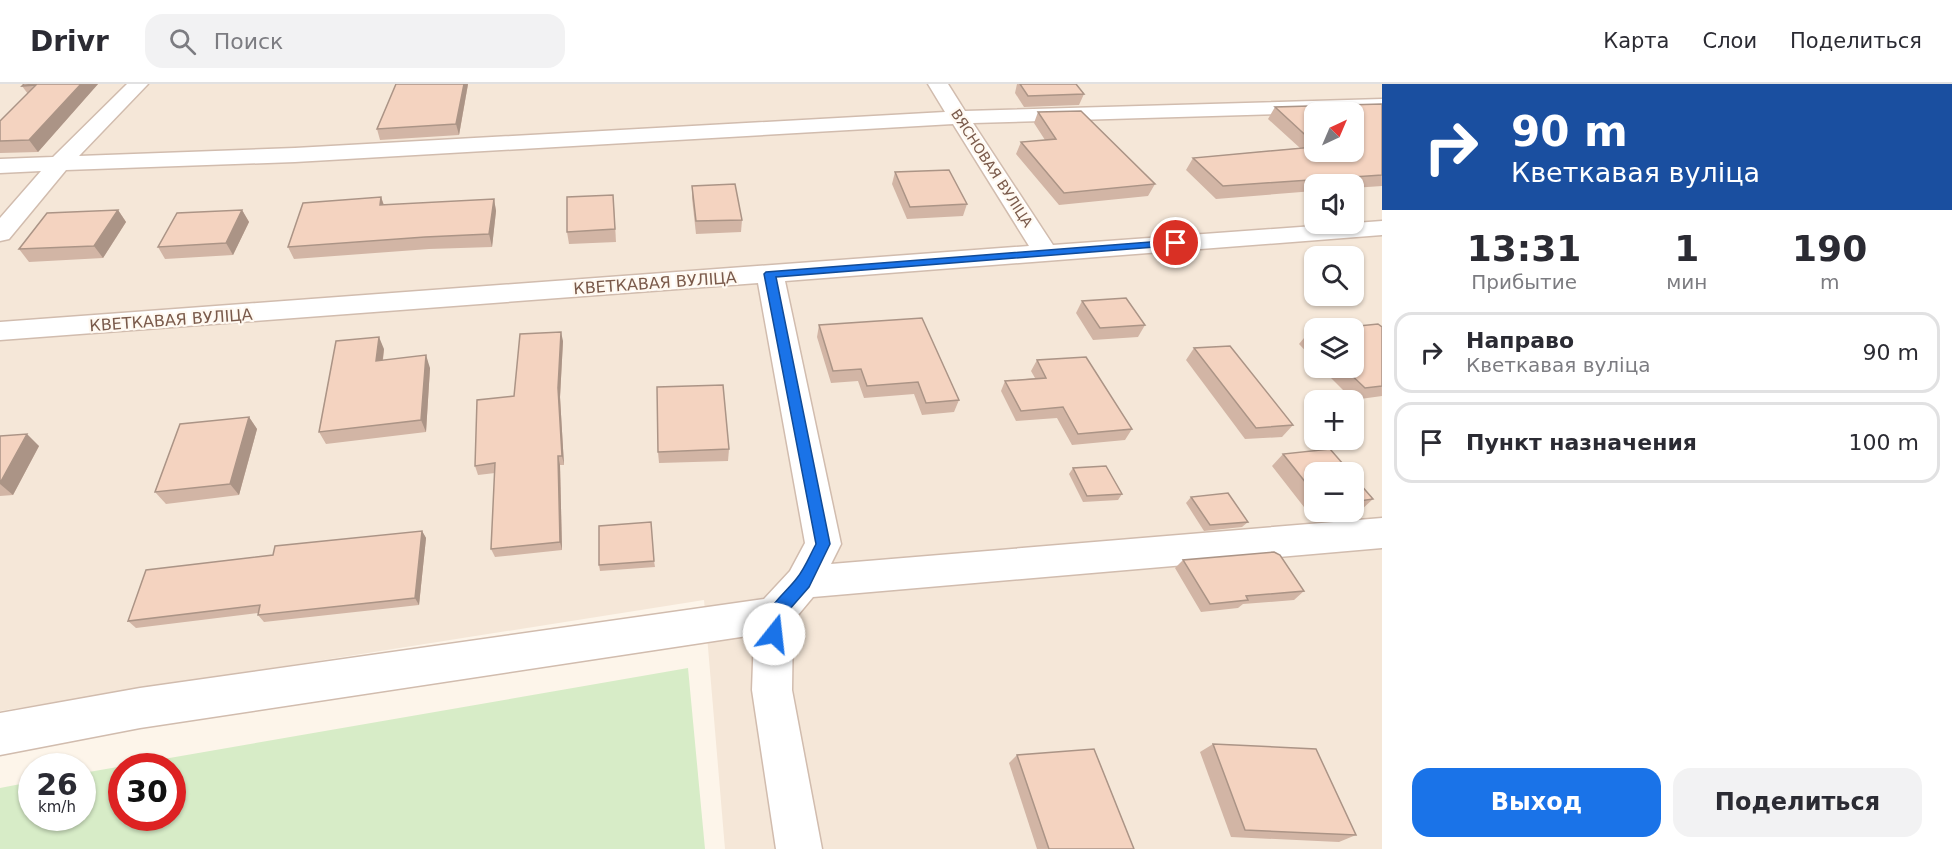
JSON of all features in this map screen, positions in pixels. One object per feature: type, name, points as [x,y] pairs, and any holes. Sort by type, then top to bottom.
[{"type":"street","points":[[0,234],[59,164],[138,84]]},
{"type":"street","name":"ВЯСНОВАЯ ВУЛІЦА","points":[[938,84],[1046,253]]},
{"type":"street","points":[[0,166],[307,154],[959,117],[1382,105]]},
{"type":"street","name":"КВЕТКАВАЯ ВУЛІЦА","points":[[0,331],[1382,228]]},
{"type":"street","points":[[770,274],[823,544],[803,582],[774,615],[772,690],[799,849]]},
{"type":"street","points":[[803,582],[1382,533]]},
{"type":"street","points":[[0,734],[152,706],[774,615]]},
{"type":"shaded area","points":[[0,84],[1382,84],[1382,849],[725,849],[704,600],[0,711]]},
{"type":"green space","points":[[688,668],[705,849],[0,849],[0,788],[18,785],[18,831],[96,831],[96,771],[108,769],[108,831],[186,831],[186,755]]},
{"type":"building","points":[[24,84],[81,84],[29,140],[0,141],[0,121],[36,85],[22,86]]},
{"type":"building","points":[[396,84],[464,84],[456,124],[377,129]]},
{"type":"building","points":[[1020,84],[1076,84],[1084,94],[1028,96]]},
{"type":"building","points":[[1382,104],[1382,175],[1304,174],[1304,180],[1223,186],[1193,158],[1304,148],[1304,162],[1364,162],[1364,105]]},
{"type":"building","points":[[1304,106],[1304,134],[1275,107]]},
{"type":"building","points":[[1081,111],[1155,184],[1064,193],[1021,142],[1056,139],[1038,112]]},
{"type":"building","points":[[949,170],[967,204],[910,207],[895,172]]},
{"type":"building","points":[[735,184],[742,220],[696,221],[692,186]]},
{"type":"building","points":[[613,195],[615,229],[567,232],[567,197]]},
{"type":"building","points":[[381,197],[380,205],[494,199],[489,234],[288,247],[303,203]]},
{"type":"building","points":[[118,210],[94,246],[19,249],[47,213]]},
{"type":"building","points":[[242,210],[226,243],[158,247],[177,213]]},
{"type":"building","points":[[1126,298],[1145,325],[1100,328],[1082,301]]},
{"type":"building","points":[[922,318],[959,400],[926,403],[918,382],[867,386],[861,369],[833,371],[819,325]]},
{"type":"building","points":[[1378,324],[1382,327],[1382,386],[1365,388],[1354,378],[1364,378],[1364,325]]},
{"type":"building","points":[[561,332],[558,388],[562,456],[558,456],[560,542],[491,549],[495,463],[475,466],[477,400],[514,396],[520,334]]},
{"type":"building","points":[[379,337],[376,361],[426,355],[421,420],[319,432],[336,341]]},
{"type":"building","points":[[1230,346],[1293,425],[1256,428],[1194,348]]},
{"type":"building","points":[[1086,357],[1132,429],[1078,434],[1063,407],[1021,411],[1005,381],[1046,378],[1037,360]]},
{"type":"building","points":[[723,385],[729,449],[658,452],[657,387]]},
{"type":"building","points":[[249,417],[230,484],[155,492],[180,424]]},
{"type":"building","points":[[27,434],[0,483],[0,436]]},
{"type":"building","points":[[1331,450],[1341,462],[1304,462],[1304,480],[1283,454]]},
{"type":"building","points":[[1106,466],[1122,494],[1087,496],[1073,468]]},
{"type":"building","points":[[1364,489],[1373,499],[1364,500]]},
{"type":"building","points":[[1228,493],[1248,522],[1210,525],[1191,497]]},
{"type":"building","points":[[651,522],[654,561],[599,565],[599,526]]},
{"type":"building","points":[[422,531],[415,598],[258,615],[260,605],[128,621],[146,570],[273,555],[275,546]]},
{"type":"building","points":[[1274,552],[1280,555],[1304,591],[1246,596],[1248,600],[1210,604],[1183,560]]},
{"type":"building","points":[[1213,744],[1316,749],[1356,835],[1245,830]]},
{"type":"building","points":[[1094,749],[1134,849],[1049,849],[1017,755]]},
{"type":"route","points":[[774,634],[774,615],[803,582],[823,544],[770,274],[1176,243]]}]
